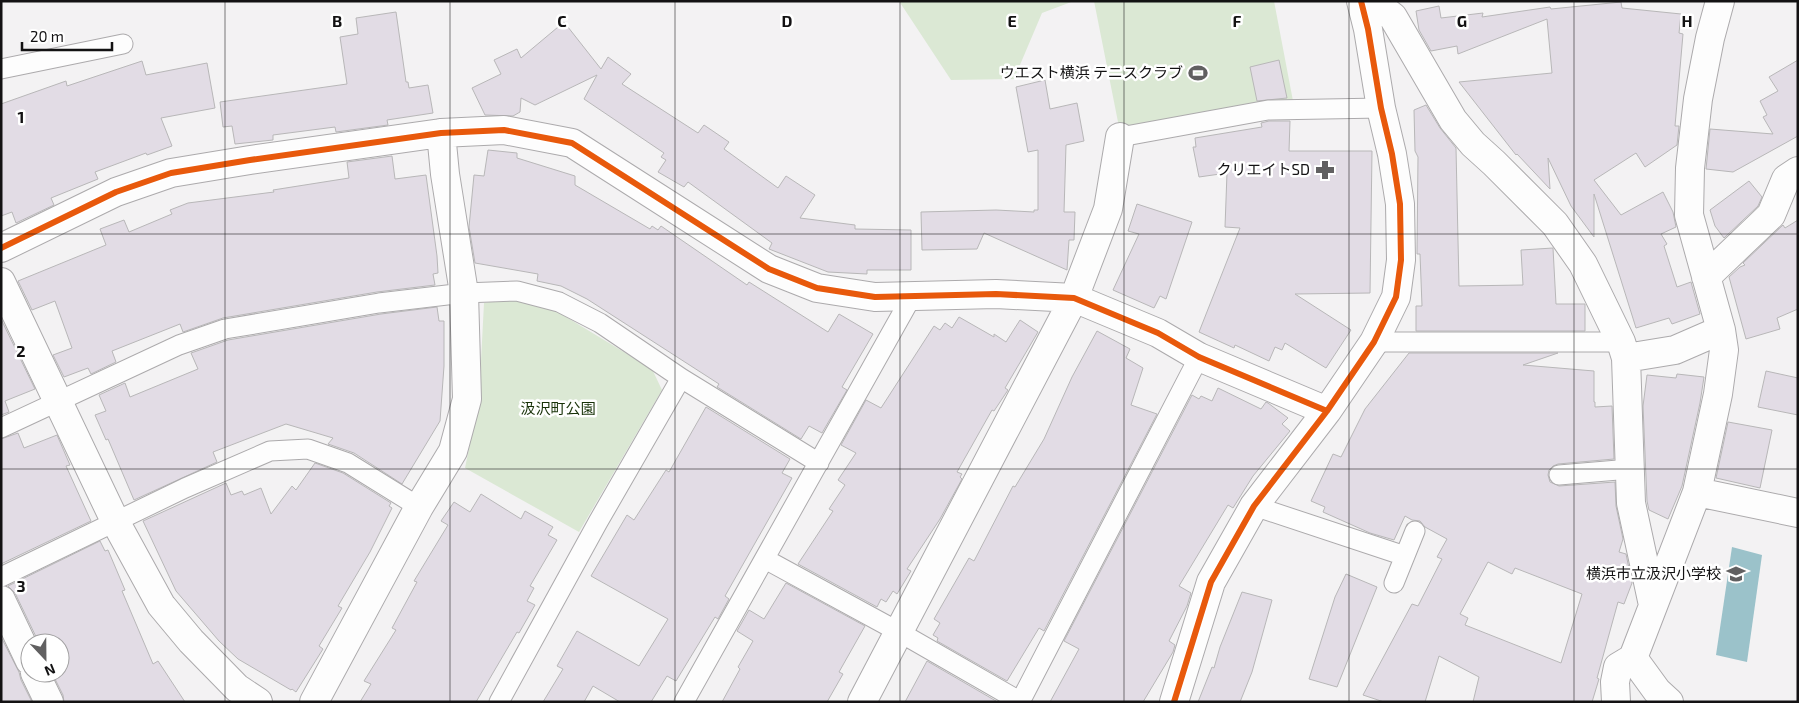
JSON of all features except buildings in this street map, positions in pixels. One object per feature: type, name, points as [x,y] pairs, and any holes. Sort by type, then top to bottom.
[{"type":"street","points":[[1174,702],[1211,582],[1254,506],[1327,411],[1374,342],[1396,297],[1401,260],[1400,204],[1368,29],[1361,1]]},
{"type":"street","points":[[1373,1],[1393,17],[1458,126],[1473,144],[1555,224],[1583,264],[1624,350],[1631,503],[1652,605]]},
{"type":"street","points":[[1616,702],[1615,682],[1618,667],[1633,658],[1697,492],[1718,394],[1724,350],[1690,215],[1690,168],[1698,99],[1710,38],[1720,1]]},
{"type":"street","points":[[1,248],[116,192],[171,173],[441,133],[504,130],[572,143],[769,269],[817,288],[875,297],[996,294],[1074,298],[1158,333],[1199,357],[1327,411]]},
{"type":"street","points":[[314,702],[419,507],[453,451],[468,399],[464,294],[445,174],[441,133]]},
{"type":"street","points":[[862,702],[1074,298],[1108,209],[1120,136]]},
{"type":"street","points":[[1706,277],[1771,215],[1786,179],[1798,171]]},
{"type":"street","points":[[1,282],[115,521],[161,605],[191,641],[237,688],[258,702]]},
{"type":"street","points":[[1624,350],[1675,350],[1720,330]]},
{"type":"street","points":[[1697,492],[1798,513]]},
{"type":"street","points":[[1,600],[20,640]]},
{"type":"street","points":[[1633,658],[1657,691],[1669,702]]},
{"type":"street","points":[[40,683],[49,702]]},
{"type":"lane","points":[[1,69],[124,44]]},
{"type":"lane","points":[[1120,136],[1268,110],[1381,108]]},
{"type":"lane","points":[[1,428],[179,345],[225,330],[378,303],[464,294],[516,291],[559,302],[600,323],[681,378],[818,463]]},
{"type":"lane","points":[[684,702],[912,296]]},
{"type":"lane","points":[[1374,342],[1624,350]]},
{"type":"lane","points":[[765,559],[899,632],[1021,702],[1199,357]]},
{"type":"lane","points":[[499,702],[598,522],[681,378]]},
{"type":"lane","points":[[1,577],[185,488],[270,451],[308,449],[348,462],[419,507]]},
{"type":"lane","points":[[1559,475],[1630,469]]},
{"type":"lane","points":[[1254,506],[1405,556]]},
{"type":"lane","points":[[1394,583],[1415,531]]},
{"type":"green space","points":[[899,1],[1074,1],[1042,13],[1014,79],[951,80]]},
{"type":"green space","name":"ウエスト横浜 テニスクラブ","points":[[1094,1],[1274,1],[1293,101],[1119,127]]},
{"type":"green space","name":"汲沢町公園","points":[[514,297],[548,306],[652,369],[662,390],[579,532],[465,468],[479,399],[484,303]]},
{"type":"water","points":[[1732,547],[1762,555],[1747,662],[1716,655]]},
{"type":"cycle path","points":[[1174,702],[1211,582],[1254,506],[1327,411],[1374,342],[1396,297],[1401,260],[1400,204],[1368,29],[1361,1]]},
{"type":"cycle path","points":[[1,248],[116,192],[171,173],[441,133],[504,130],[572,143],[769,269],[817,288],[875,297],[996,294],[1074,298],[1158,333],[1199,357],[1327,411]]},
{"type":"place","name":"ウエスト横浜 テニスクラブ","points":[[1198,73]]},
{"type":"place","name":"クリエイトSD","points":[[1325,170]]},
{"type":"place","name":"横浜市立汲沢小学校","points":[[1736,574]]}]
